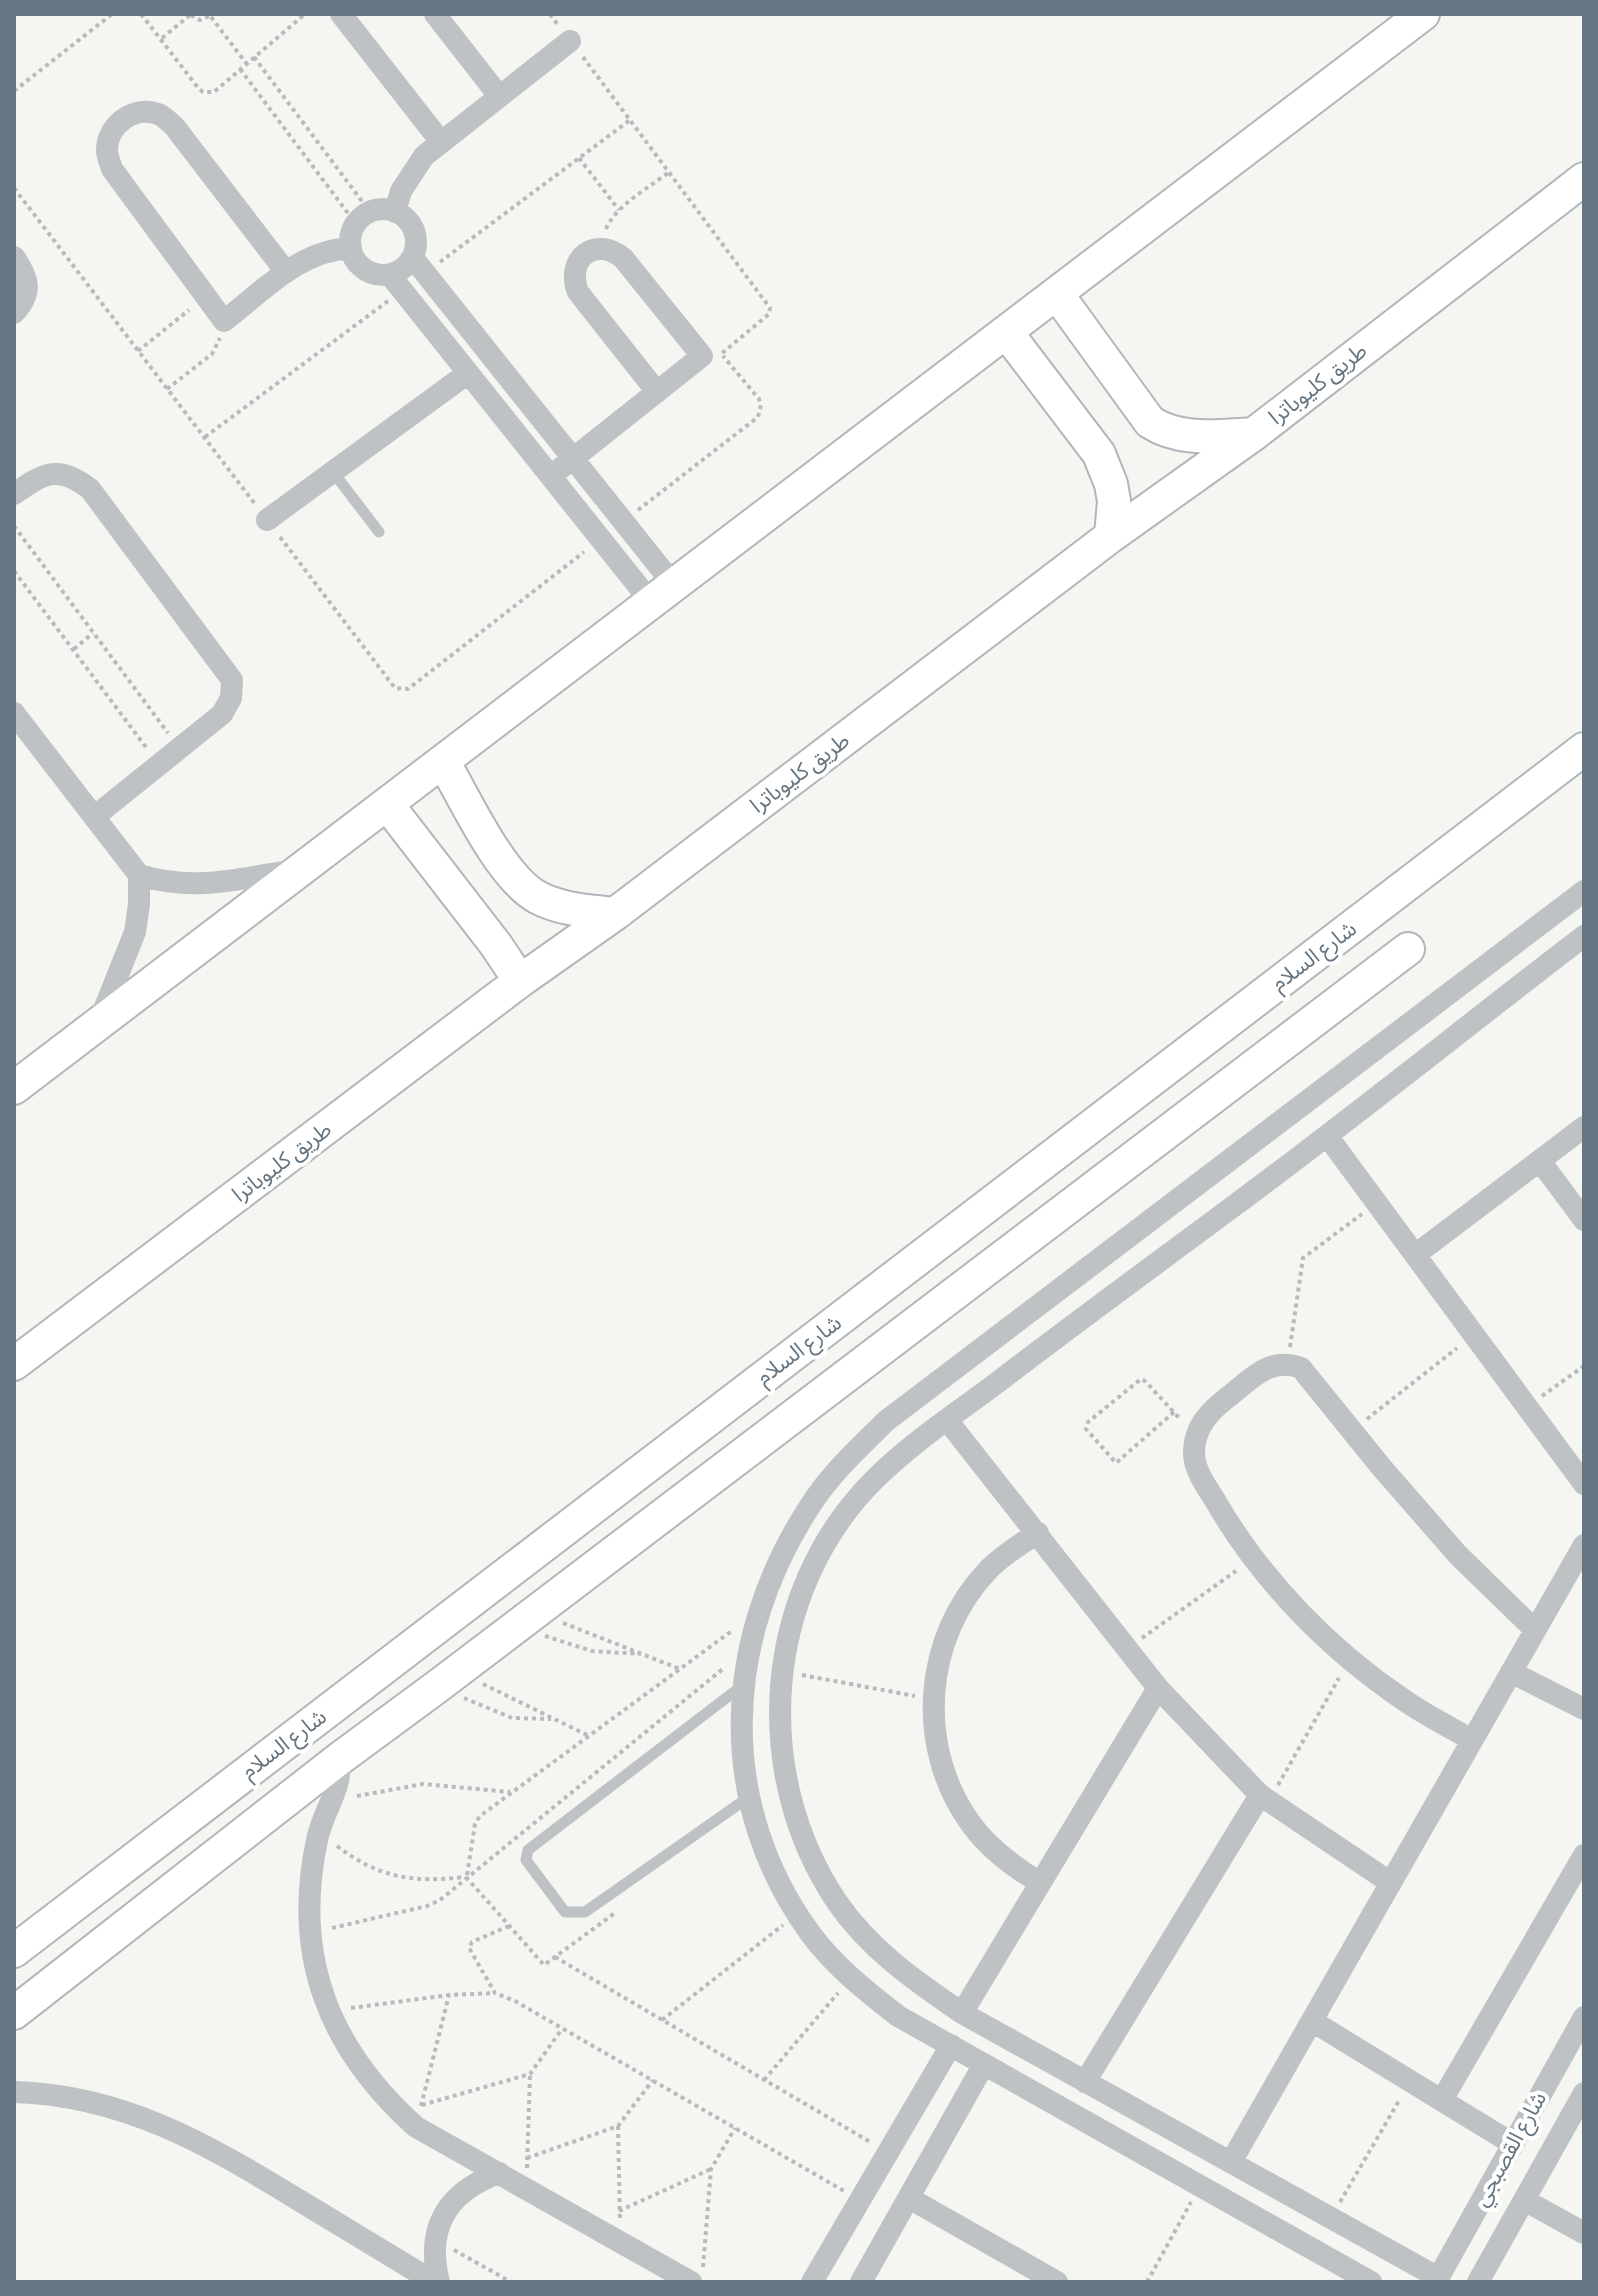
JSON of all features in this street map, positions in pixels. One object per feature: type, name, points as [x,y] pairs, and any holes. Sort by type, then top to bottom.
[{"type":"main road","points":[[14,1088],[1423,14]]},
{"type":"main road","name":"طريق كليوباترا","points":[[14,1364],[520,981],[615,914],[1111,536],[1254,434],[1584,179]]},
{"type":"main road","points":[[1057,294],[1150,422],[1165,432],[1181,435],[1254,434]]},
{"type":"main road","points":[[1007,333],[1099,454],[1113,492],[1111,536]]},
{"type":"main road","name":"شارع السلام","points":[[14,1951],[1584,749]]},
{"type":"main road","points":[[443,761],[503,863],[520,883],[535,896],[552,903],[615,914]]},
{"type":"main road","points":[[387,804],[496,945],[520,981]]},
{"type":"main road","name":"شارع السلام","points":[[14,2013],[339,1759],[1408,949]]},
{"type":"street","points":[[341,14],[441,142]]},
{"type":"street","points":[[435,14],[499,96]]},
{"type":"street","points":[[395,212],[401,191],[424,156],[570,41]]},
{"type":"street","points":[[286,272],[174,126],[159,114],[141,112],[123,118],[111,133],[107,151],[112,169],[224,321],[286,272],[316,253],[333,248],[351,248]]},
{"type":"street","points":[[382,209],[407,219],[414,231],[419,266],[623,522],[662,594],[551,476],[396,283],[365,270],[356,260],[351,248],[351,235],[363,218],[382,209]]},
{"type":"street","points":[[551,476],[657,392],[712,355],[614,250],[591,250],[580,258],[575,268],[574,281],[578,292],[657,392]]},
{"type":"street","points":[[14,257],[28,281],[24,302],[14,313]]},
{"type":"street","points":[[396,283],[403,269],[419,266]]},
{"type":"street","points":[[267,520],[468,373]]},
{"type":"street","points":[[14,494],[41,476],[59,473],[76,478],[90,489],[232,680],[231,698],[222,714],[94,817]]},
{"type":"street","points":[[14,713],[139,875],[166,883],[195,885],[301,869]]},
{"type":"street","points":[[98,1024],[135,932],[139,875]]},
{"type":"street","points":[[1371,2282],[898,2016],[851,1978],[811,1933],[779,1882],[756,1827],[742,1768],[744,1684],[759,1611],[783,1552],[811,1504],[846,1461],[886,1421],[1584,891]]},
{"type":"street","points":[[1438,2280],[962,2013],[908,1976],[870,1942],[838,1903],[812,1859],[794,1812],[782,1762],[779,1711],[782,1671],[795,1611],[814,1564],[840,1520],[873,1481],[947,1420],[1095,1308],[1328,1137],[1580,939],[1553,914]]},
{"type":"street","points":[[1415,1255],[1584,1127]]},
{"type":"street","points":[[1328,1137],[1584,1484]]},
{"type":"street","points":[[1540,1161],[1584,1220]]},
{"type":"street","points":[[1072,1278],[1095,1308]]},
{"type":"street","points":[[1472,1740],[1404,1700],[1350,1659],[1284,1596],[1235,1534],[1195,1466],[1196,1436],[1211,1410],[1274,1364],[1288,1363],[1301,1368],[1458,1555],[1535,1630]]},
{"type":"street","points":[[947,1420],[1158,1688],[1264,1798],[1391,1883]]},
{"type":"street","points":[[1038,1533],[1012,1549],[989,1569],[969,1593],[953,1620],[942,1648],[933,1699],[935,1740],[954,1798],[991,1847],[1014,1867],[1040,1883]]},
{"type":"street","points":[[1231,2162],[1584,1545]]},
{"type":"street","points":[[1511,1672],[1584,1709]]},
{"type":"street","points":[[962,2013],[1158,1688]]},
{"type":"street","points":[[339,1759],[340,1777],[318,1832],[310,1877],[310,1934],[317,1973],[329,2011],[365,2075],[389,2102],[419,2116],[499,2173],[620,2242],[697,2275]]},
{"type":"street","points":[[1085,2082],[1264,1798]]},
{"type":"street","points":[[1442,2100],[1584,1855]]},
{"type":"street","name":"شارع القصبجي","points":[[1438,2280],[1584,2017]]},
{"type":"street","points":[[1312,2021],[1513,2144]]},
{"type":"street","points":[[812,2282],[951,2045]]},
{"type":"street","points":[[861,2282],[984,2064]]},
{"type":"street","points":[[14,2092],[35,2092],[97,2103],[158,2122],[216,2149],[436,2282]]},
{"type":"street","name":"شارع القصبجي","points":[[1478,2282],[1584,2093]]},
{"type":"street","points":[[436,2282],[435,2238],[443,2215],[457,2196],[476,2181],[499,2173]]},
{"type":"street","points":[[909,2198],[1057,2282]]},
{"type":"street","points":[[1524,2200],[1584,2233]]},
{"type":"lane","points":[[333,472],[379,532]]},
{"type":"lane","points":[[744,1684],[528,1850],[526,1860],[565,1912],[579,1914],[749,1797]]},
{"type":"path","points":[[14,91],[112,14]]},
{"type":"path","points":[[141,14],[203,92],[214,92],[304,14]]},
{"type":"path","points":[[161,39],[190,14],[200,20],[212,15],[246,63]]},
{"type":"path","points":[[550,14],[770,308],[769,314],[712,355],[759,399],[758,417],[623,522]]},
{"type":"path","points":[[254,57],[363,218]]},
{"type":"path","points":[[240,69],[363,218]]},
{"type":"path","points":[[419,266],[630,120]]},
{"type":"path","points":[[579,158],[619,211]]},
{"type":"path","points":[[603,248],[609,220],[669,172]]},
{"type":"path","points":[[205,437],[396,283]]},
{"type":"path","points":[[138,351],[207,296]]},
{"type":"path","points":[[167,389],[212,354],[224,321]]},
{"type":"path","points":[[14,526],[179,748]]},
{"type":"path","points":[[14,571],[158,765]]},
{"type":"path","points":[[73,650],[93,633]]},
{"type":"path","points":[[1288,1363],[1303,1258],[1377,1204]]},
{"type":"path","points":[[1352,1430],[1474,1335]]},
{"type":"path","points":[[1527,1407],[1584,1366]]},
{"type":"path","points":[[1174,1412],[1116,1463],[1086,1429],[1088,1422],[1138,1379],[1145,1381],[1174,1412],[1196,1436]]},
{"type":"path","points":[[1127,1649],[1255,1558]]},
{"type":"path","points":[[466,1877],[477,1820],[759,1611]]},
{"type":"path","points":[[527,1619],[592,1651],[644,1654]]},
{"type":"path","points":[[527,1619],[644,1654],[680,1669]]},
{"type":"path","points":[[310,1934],[427,1906],[440,1900],[750,1648]]},
{"type":"path","points":[[1264,1798],[1350,1659]]},
{"type":"path","points":[[782,1671],[933,1699]]},
{"type":"path","points":[[448,1679],[554,1719],[589,1736]]},
{"type":"path","points":[[448,1679],[512,1718],[554,1719]]},
{"type":"path","points":[[329,1801],[423,1784],[513,1792]]},
{"type":"path","points":[[318,1832],[353,1858],[389,1875],[427,1881],[466,1877]]},
{"type":"path","points":[[662,2020],[788,1921]]},
{"type":"path","points":[[495,1993],[469,1948],[472,1942],[509,1926]]},
{"type":"path","points":[[555,1957],[888,2152]]},
{"type":"path","points":[[764,2080],[851,1978]]},
{"type":"path","points":[[329,2011],[449,1995],[495,1993],[515,2001],[860,2200]]},
{"type":"path","points":[[419,2116],[449,1995]]},
{"type":"path","points":[[526,2188],[530,2074],[562,2029]]},
{"type":"path","points":[[419,2116],[530,2074]]},
{"type":"path","points":[[527,2158],[618,2126],[653,2080]]},
{"type":"path","points":[[1331,2218],[1410,2081]]},
{"type":"path","points":[[618,2126],[620,2242]]},
{"type":"path","points":[[697,2275],[711,2169],[735,2128]]},
{"type":"path","points":[[619,2211],[711,2169]]},
{"type":"path","points":[[1147,2282],[1200,2186]]},
{"type":"path","points":[[449,2239],[452,2249],[511,2282]]}]
